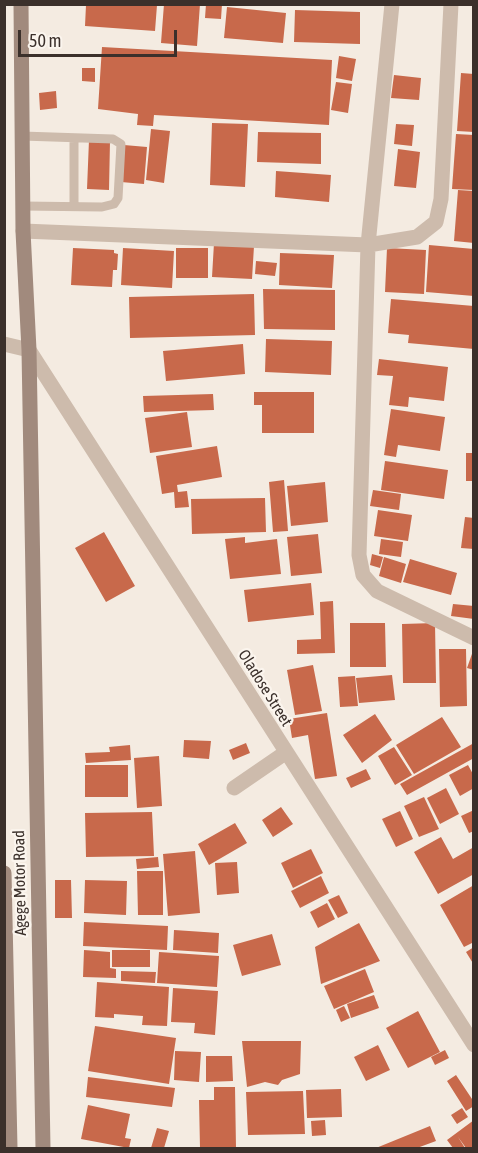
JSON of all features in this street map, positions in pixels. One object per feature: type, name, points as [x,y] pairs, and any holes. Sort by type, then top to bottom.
[{"type":"main road","name":"Agege Motor Road","points":[[21,4],[23,231],[29,350],[43,1149]]},
{"type":"main road","name":"Agege Motor Road","points":[[4,873],[10,1149]]},
{"type":"street","points":[[392,4],[368,245],[359,555],[363,575],[377,591],[474,638]]},
{"type":"street","points":[[23,231],[368,245],[417,237],[436,222],[441,199],[451,4]]},
{"type":"street","points":[[4,344],[29,350]]},
{"type":"street","name":"Oladose Street","points":[[29,350],[474,1045]]},
{"type":"street","points":[[234,788],[285,753]]},
{"type":"lane","points":[[22,136],[113,139],[122,144],[116,202],[102,207],[23,206]]},
{"type":"lane","points":[[74,138],[74,206]]},
{"type":"building","points":[[164,4],[200,4],[197,46],[161,43]]},
{"type":"building","points":[[206,4],[222,4],[221,19],[205,18]]},
{"type":"building","points":[[86,5],[157,5],[155,31],[85,26]]},
{"type":"building","points":[[227,7],[286,13],[283,43],[224,38]]},
{"type":"building","points":[[295,10],[360,12],[360,44],[294,42]]},
{"type":"building","points":[[102,47],[332,60],[329,125],[154,115],[153,126],[137,125],[138,114],[98,109]]},
{"type":"building","points":[[339,56],[356,59],[352,81],[336,78]]},
{"type":"building","points":[[82,68],[95,68],[95,82],[82,81]]},
{"type":"building","points":[[461,73],[474,74],[474,132],[457,131]]},
{"type":"building","points":[[394,75],[421,78],[419,100],[391,98]]},
{"type":"building","points":[[336,82],[352,84],[348,113],[331,110]]},
{"type":"building","points":[[56,91],[57,108],[40,110],[39,93]]},
{"type":"building","points":[[212,123],[248,124],[245,187],[210,185]]},
{"type":"building","points":[[396,124],[414,125],[412,146],[394,144]]},
{"type":"building","points":[[151,129],[170,131],[164,183],[146,180]]},
{"type":"building","points":[[258,132],[321,133],[321,164],[257,162]]},
{"type":"building","points":[[456,134],[474,135],[474,190],[452,189]]},
{"type":"building","points":[[89,140],[110,141],[109,190],[87,189]]},
{"type":"building","points":[[124,145],[147,147],[144,184],[121,182]]},
{"type":"building","points":[[398,149],[420,152],[416,188],[394,186]]},
{"type":"building","points":[[276,171],[331,175],[329,202],[275,197]]},
{"type":"building","points":[[458,190],[474,191],[474,243],[454,241]]},
{"type":"building","points":[[214,243],[254,246],[252,279],[212,277]]},
{"type":"building","points":[[429,245],[474,249],[474,296],[426,292]]},
{"type":"building","points":[[73,248],[114,250],[114,253],[118,254],[117,270],[113,270],[112,287],[71,285]]},
{"type":"building","points":[[123,248],[174,251],[172,288],[121,285]]},
{"type":"building","points":[[176,248],[208,248],[208,278],[176,278]]},
{"type":"building","points":[[387,248],[426,250],[424,294],[385,292]]},
{"type":"building","points":[[280,253],[334,255],[332,288],[279,285]]},
{"type":"building","points":[[256,261],[277,263],[275,276],[255,274]]},
{"type":"building","points":[[263,289],[335,290],[335,330],[264,329]]},
{"type":"building","points":[[254,294],[255,335],[130,338],[129,297]]},
{"type":"building","points":[[391,299],[474,306],[474,349],[408,343],[409,335],[388,333]]},
{"type":"building","points":[[266,339],[332,341],[331,375],[265,372]]},
{"type":"building","points":[[243,344],[245,374],[166,381],[163,351]]},
{"type":"building","points":[[379,359],[448,367],[444,401],[409,397],[408,407],[389,405],[393,376],[377,375]]},
{"type":"building","points":[[254,392],[314,392],[314,433],[262,433],[262,405],[254,405]]},
{"type":"building","points":[[213,394],[214,410],[144,412],[143,396]]},
{"type":"building","points":[[391,409],[445,417],[440,451],[398,445],[396,457],[384,455]]},
{"type":"building","points":[[187,412],[192,447],[150,453],[145,418]]},
{"type":"building","points":[[217,446],[222,477],[177,485],[178,492],[187,491],[189,507],[175,508],[174,492],[162,494],[156,456]]},
{"type":"building","points":[[466,453],[474,453],[474,481],[466,481]]},
{"type":"building","points":[[385,461],[448,470],[444,499],[381,490]]},
{"type":"building","points":[[284,480],[288,531],[273,532],[269,482]]},
{"type":"building","points":[[325,482],[328,522],[291,526],[287,486]]},
{"type":"building","points":[[373,490],[401,494],[399,510],[370,506]]},
{"type":"building","points":[[265,498],[266,532],[192,534],[191,499]]},
{"type":"building","points":[[378,510],[412,515],[408,541],[374,536]]},
{"type":"building","points":[[465,517],[474,518],[474,549],[461,548]]},
{"type":"building","points":[[104,532],[135,586],[106,602],[75,548]]},
{"type":"building","points":[[318,534],[322,573],[291,576],[287,537]]},
{"type":"building","points":[[245,537],[245,543],[277,539],[281,574],[230,579],[225,539]]},
{"type":"building","points":[[381,539],[403,542],[401,557],[379,554]]},
{"type":"building","points":[[372,554],[383,557],[380,568],[370,565]]},
{"type":"building","points":[[384,557],[406,564],[401,583],[379,576]]},
{"type":"building","points":[[410,559],[457,573],[451,595],[403,582]]},
{"type":"building","points":[[311,583],[314,615],[248,622],[244,590]]},
{"type":"building","points":[[333,601],[335,653],[297,654],[297,640],[321,639],[320,602]]},
{"type":"building","points":[[453,604],[474,606],[474,619],[451,616]]},
{"type":"building","points":[[350,623],[385,623],[386,667],[350,667]]},
{"type":"building","points":[[435,623],[436,683],[403,683],[402,624]]},
{"type":"building","points":[[439,649],[466,649],[467,706],[440,707]]},
{"type":"building","points":[[474,651],[474,670],[467,668]]},
{"type":"building","points":[[313,665],[322,711],[295,715],[287,670]]},
{"type":"building","points":[[392,675],[395,700],[359,703],[356,678]]},
{"type":"building","points":[[355,676],[358,706],[340,707],[338,677]]},
{"type":"building","points":[[327,713],[337,776],[315,779],[308,735],[292,738],[289,719]]},
{"type":"building","points":[[375,714],[392,740],[362,763],[343,735]]},
{"type":"building","points":[[442,717],[461,747],[414,774],[396,745]]},
{"type":"building","points":[[184,740],[211,741],[209,759],[183,757]]},
{"type":"building","points":[[246,743],[250,753],[233,760],[229,750]]},
{"type":"building","points":[[474,743],[474,758],[407,795],[400,784]]},
{"type":"building","points":[[130,745],[131,760],[86,763],[85,753],[110,752],[109,747]]},
{"type":"building","points":[[394,747],[412,775],[395,785],[378,756]]},
{"type":"building","points":[[159,756],[162,806],[137,808],[134,758]]},
{"type":"building","points":[[85,765],[128,765],[128,797],[85,797]]},
{"type":"building","points":[[468,765],[474,776],[474,788],[460,796],[449,775]]},
{"type":"building","points":[[366,769],[371,779],[351,788],[346,778]]},
{"type":"building","points":[[446,788],[459,814],[440,824],[427,798]]},
{"type":"building","points":[[424,797],[439,829],[419,837],[404,806]]},
{"type":"building","points":[[281,807],[293,824],[273,837],[262,820]]},
{"type":"building","points":[[474,810],[474,831],[469,833],[461,816]]},
{"type":"building","points":[[400,811],[413,839],[396,847],[382,819]]},
{"type":"building","points":[[152,812],[154,856],[86,857],[85,813]]},
{"type":"building","points":[[235,823],[247,843],[209,865],[198,844]]},
{"type":"building","points":[[441,837],[453,859],[474,847],[474,874],[438,894],[414,852]]},
{"type":"building","points":[[311,849],[323,873],[293,888],[281,863]]},
{"type":"building","points":[[195,851],[200,913],[168,916],[163,854]]},
{"type":"building","points":[[158,857],[159,867],[137,869],[136,859]]},
{"type":"building","points":[[237,862],[239,893],[217,895],[215,863]]},
{"type":"building","points":[[137,871],[163,871],[163,915],[138,915]]},
{"type":"building","points":[[321,876],[329,893],[300,908],[291,891]]},
{"type":"building","points":[[55,880],[71,880],[72,918],[55,918]]},
{"type":"building","points":[[85,880],[127,881],[126,915],[84,913]]},
{"type":"building","points":[[474,885],[474,942],[464,947],[440,905]]},
{"type":"building","points":[[339,895],[348,913],[338,918],[328,900]]},
{"type":"building","points":[[327,903],[335,919],[318,928],[310,912]]},
{"type":"building","points":[[84,922],[168,926],[167,950],[83,946]]},
{"type":"building","points":[[359,923],[380,961],[321,984],[315,947]]},
{"type":"building","points":[[174,930],[219,933],[218,953],[173,950]]},
{"type":"building","points":[[272,934],[281,965],[242,976],[233,945]]},
{"type":"building","points":[[474,947],[474,965],[466,952]]},
{"type":"building","points":[[84,950],[110,952],[110,968],[116,969],[116,978],[83,977]]},
{"type":"building","points":[[112,950],[150,950],[150,967],[112,967]]},
{"type":"building","points":[[159,952],[219,956],[217,987],[157,983]]},
{"type":"building","points":[[365,969],[374,992],[334,1009],[324,986]]},
{"type":"building","points":[[121,971],[156,972],[155,983],[121,981]]},
{"type":"building","points":[[97,982],[169,987],[167,1026],[142,1025],[143,1016],[114,1014],[114,1018],[95,1017]]},
{"type":"building","points":[[173,988],[218,991],[215,1035],[194,1033],[195,1023],[171,1022]]},
{"type":"building","points":[[374,995],[379,1008],[351,1018],[347,1004]]},
{"type":"building","points":[[344,1006],[350,1018],[341,1022],[336,1010]]},
{"type":"building","points":[[418,1011],[440,1052],[408,1068],[386,1028]]},
{"type":"building","points":[[95,1026],[176,1038],[169,1084],[88,1071]]},
{"type":"building","points":[[242,1041],[301,1041],[300,1074],[282,1080],[278,1085],[265,1082],[247,1087]]},
{"type":"building","points":[[378,1045],[390,1070],[366,1081],[354,1057]]},
{"type":"building","points":[[445,1050],[449,1058],[435,1065],[431,1057]]},
{"type":"building","points":[[175,1051],[201,1052],[199,1082],[174,1080]]},
{"type":"building","points":[[206,1056],[232,1056],[233,1081],[206,1082]]},
{"type":"building","points":[[456,1075],[474,1102],[474,1106],[466,1111],[447,1081]]},
{"type":"building","points":[[88,1077],[175,1088],[172,1107],[86,1097]]},
{"type":"building","points":[[214,1087],[235,1087],[236,1148],[200,1148],[199,1100],[214,1100]]},
{"type":"building","points":[[341,1089],[342,1117],[307,1118],[306,1090]]},
{"type":"building","points":[[303,1091],[305,1134],[248,1135],[246,1092]]},
{"type":"building","points":[[88,1105],[130,1114],[125,1138],[131,1139],[129,1148],[81,1139]]},
{"type":"building","points":[[462,1108],[468,1117],[457,1124],[451,1115]]},
{"type":"building","points":[[325,1120],[326,1135],[312,1136],[311,1121]]},
{"type":"building","points":[[474,1120],[474,1148],[466,1148],[458,1137],[465,1148],[453,1148],[447,1140]]},
{"type":"building","points":[[430,1126],[436,1141],[417,1148],[376,1148]]},
{"type":"building","points":[[157,1128],[169,1131],[164,1148],[151,1148]]}]
